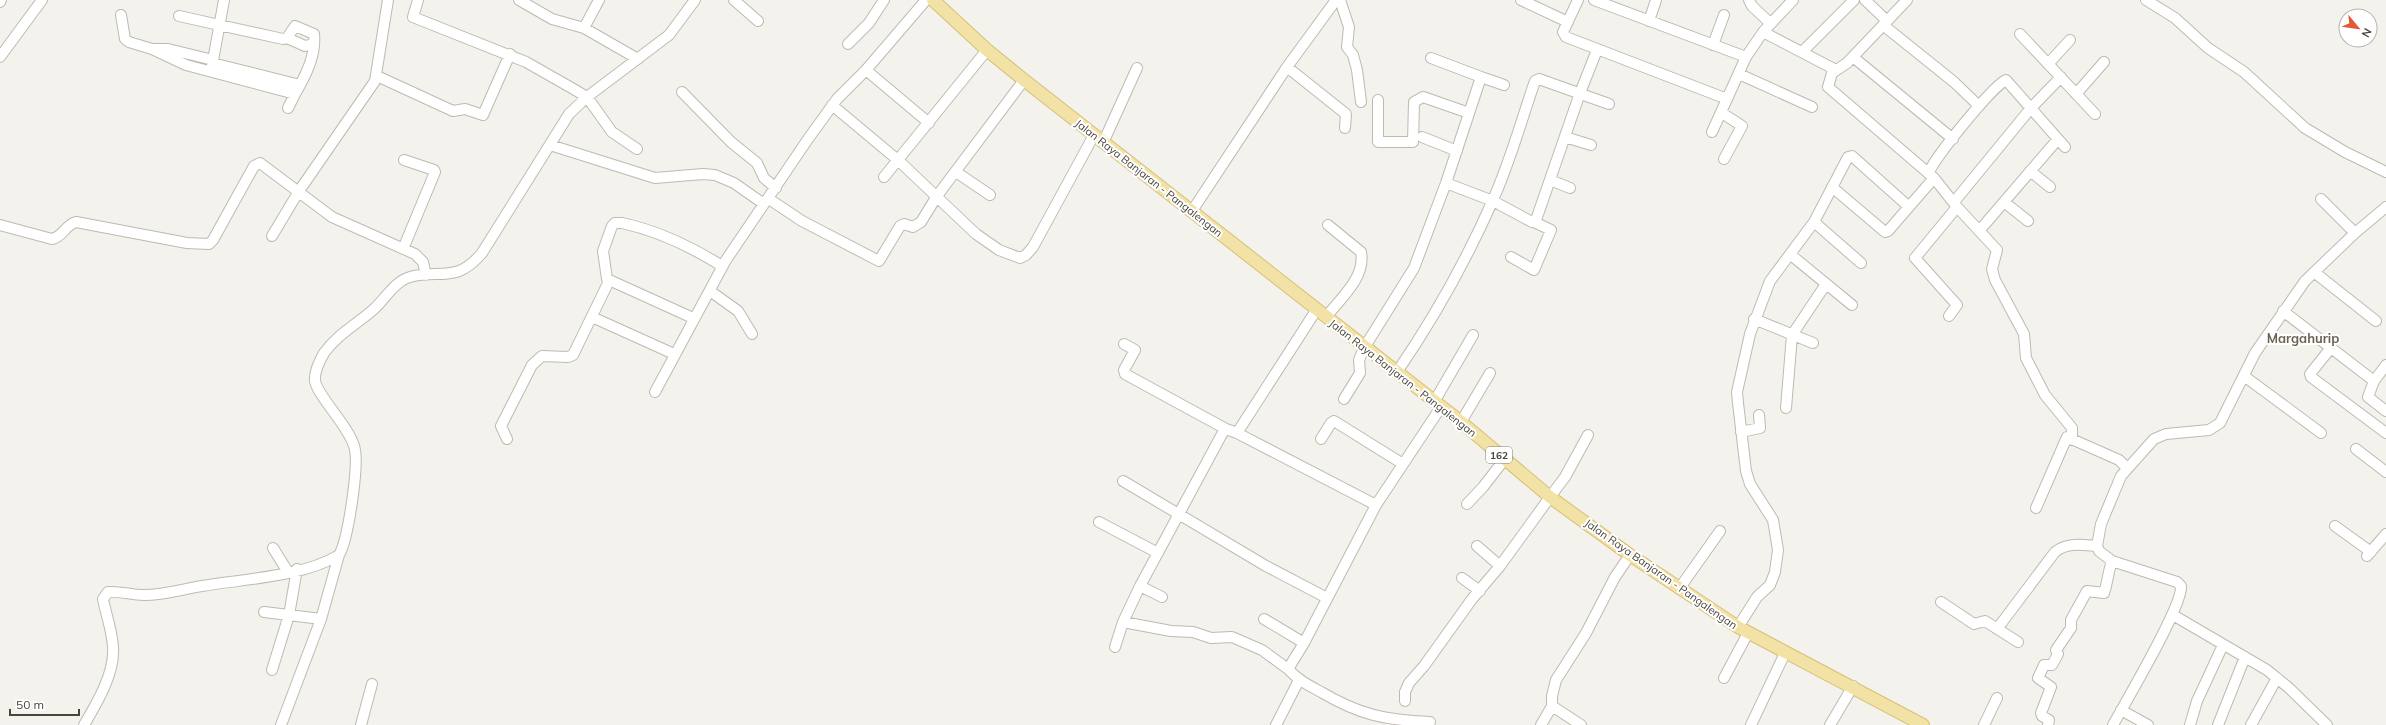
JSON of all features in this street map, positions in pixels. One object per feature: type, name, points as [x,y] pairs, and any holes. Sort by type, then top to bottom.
[{"type":"main road","name":"Jalan Raya Banjaran - Pangalengan","points":[[933,0],[987,50],[1024,80],[1364,348],[1461,422],[1504,460],[1550,497],[1679,589],[1743,630],[1785,653],[1853,686],[1924,725]]},
{"type":"street","points":[[0,57],[42,0]]},
{"type":"street","points":[[212,65],[224,0]]},
{"type":"street","points":[[272,236],[299,191],[373,87],[388,0]]},
{"type":"street","points":[[418,0],[414,18],[510,54],[587,97],[610,130],[637,149]]},
{"type":"street","points":[[519,0],[552,19],[584,28],[638,60]]},
{"type":"street","points":[[584,28],[599,0]]},
{"type":"street","points":[[281,725],[321,619],[339,555],[346,540],[356,461],[354,445],[350,434],[316,384],[315,379],[319,364],[324,354],[334,341],[374,309],[395,287],[410,277],[442,275],[461,270],[477,259],[569,114],[587,97],[638,60],[669,35],[695,0]]},
{"type":"street","points":[[734,0],[758,21]]},
{"type":"street","points":[[848,44],[869,23],[884,0]]},
{"type":"street","points":[[655,392],[722,266],[832,105],[866,70],[926,0]]},
{"type":"street","points":[[1192,211],[1287,67],[1336,0]]},
{"type":"street","points":[[1340,0],[1349,27],[1347,46],[1353,55],[1357,70],[1361,102]]},
{"type":"street","points":[[1521,0],[1568,22]]},
{"type":"street","points":[[1594,0],[1620,5],[1649,21],[1746,57]]},
{"type":"street","points":[[1649,21],[1656,0]]},
{"type":"street","points":[[1749,0],[1752,6],[1770,23]]},
{"type":"street","points":[[1712,132],[1722,113],[1727,98],[1746,57],[1762,32],[1793,0]]},
{"type":"street","points":[[1802,52],[1854,0]]},
{"type":"street","points":[[1865,0],[1885,23],[1954,82],[1979,106]]},
{"type":"street","points":[[1907,0],[1853,57],[1836,70],[1828,84],[1830,90],[1931,176],[1979,232],[1997,250],[1992,269],[1995,280],[2024,334],[2026,358],[2032,371],[2038,378],[2042,390],[2057,412],[2072,428],[2069,438],[2036,508]]},
{"type":"street","points":[[2146,0],[2175,18],[2208,48],[2244,72],[2305,128],[2345,152],[2386,172]]},
{"type":"street","points":[[1574,2],[1568,22],[1563,32],[1564,35],[1597,50],[1727,98]]},
{"type":"street","points":[[121,15],[127,41],[152,50],[165,57],[212,65],[300,85]]},
{"type":"street","points":[[1713,45],[1724,15]]},
{"type":"street","points":[[179,16],[278,38],[287,38],[305,46],[313,44]]},
{"type":"street","points":[[287,38],[292,28],[298,26],[314,34],[312,60],[288,108]]},
{"type":"street","points":[[1762,32],[1836,70]]},
{"type":"street","points":[[2020,34],[2095,114]]},
{"type":"street","points":[[2048,64],[2070,40]]},
{"type":"street","points":[[884,177],[899,161],[987,50]]},
{"type":"street","points":[[1534,222],[1597,50]]},
{"type":"street","points":[[376,76],[453,111],[465,109],[483,115],[510,54]]},
{"type":"street","points":[[1853,57],[1953,139]]},
{"type":"street","points":[[1431,58],[1504,85]]},
{"type":"street","points":[[2076,94],[2104,62]]},
{"type":"street","points":[[212,65],[295,94]]},
{"type":"street","points":[[1287,67],[1346,114],[1345,128]]},
{"type":"street","points":[[1103,142],[1138,68]]},
{"type":"street","points":[[866,70],[928,123]]},
{"type":"street","points":[[1739,74],[1812,107]]},
{"type":"street","points":[[1344,399],[1360,373],[1359,360],[1364,348],[1414,268],[1446,183],[1481,77]]},
{"type":"street","points":[[1949,316],[1957,305],[1915,258],[2031,108],[2061,77]]},
{"type":"street","points":[[1397,372],[1424,333],[1449,289],[1493,201],[1535,81],[1539,79],[1609,104]]},
{"type":"street","points":[[550,144],[655,178],[703,174],[715,175],[734,183],[802,221],[879,261],[900,226],[904,224],[913,227],[917,226],[937,196],[1024,80]]},
{"type":"street","points":[[1832,187],[1885,232],[1888,231],[1931,176],[1935,160],[1979,106],[2006,80],[2065,147]]},
{"type":"street","points":[[682,92],[731,142],[757,164],[764,178],[776,188]]},
{"type":"street","points":[[1378,100],[1378,142],[1413,142],[1414,102],[1423,97],[1469,113]]},
{"type":"street","points":[[832,105],[899,161],[976,234],[999,250],[1020,258],[1026,255],[1033,247],[1094,135]]},
{"type":"street","points":[[1722,113],[1742,126],[1724,159]]},
{"type":"street","points":[[1565,136],[1591,145]]},
{"type":"street","points":[[1422,137],[1457,150]]},
{"type":"street","points":[[1979,232],[2058,138]]},
{"type":"street","points":[[1724,678],[1757,597],[1770,585],[1778,550],[1773,520],[1748,477],[1741,432],[1737,392],[1754,319],[1774,274],[1791,256],[1814,222],[1848,157],[1852,156],[1908,206]]},
{"type":"street","points":[[403,249],[435,172],[434,170],[404,160]]},
{"type":"street","points":[[0,224],[52,239],[57,238],[71,224],[76,222],[187,243],[209,244],[213,240],[257,163],[265,166],[332,217],[420,258],[426,275]]},
{"type":"street","points":[[2030,171],[2050,187]]},
{"type":"street","points":[[956,172],[990,196]]},
{"type":"street","points":[[1550,180],[1570,188]]},
{"type":"street","points":[[1446,183],[1493,201],[1550,230],[1534,270],[1511,257]]},
{"type":"street","points":[[2321,199],[2355,232]]},
{"type":"street","points":[[2004,202],[2028,221]]},
{"type":"street","points":[[2113,725],[2180,600],[2181,586],[2169,578],[2112,560],[2101,555],[2097,546],[2101,524],[2117,484],[2127,468],[2154,439],[2166,434],[2208,430],[2216,427],[2228,411],[2259,347],[2282,311],[2314,272],[2355,232],[2386,207]]},
{"type":"street","points":[[693,318],[609,281],[606,276],[603,251],[612,226],[618,222],[655,231],[678,240],[722,266]]},
{"type":"street","points":[[1814,222],[1861,263]]},
{"type":"street","points":[[1237,433],[1321,313],[1357,278],[1363,260],[1362,252],[1328,225]]},
{"type":"street","points":[[1791,256],[1852,305]]},
{"type":"street","points":[[2314,272],[2376,321]]},
{"type":"street","points":[[507,439],[501,426],[532,365],[542,356],[568,357],[573,354],[609,281]]},
{"type":"street","points":[[1786,408],[1792,335],[1826,284]]},
{"type":"street","points":[[710,291],[738,311],[752,334]]},
{"type":"street","points":[[2282,311],[2374,381]]},
{"type":"street","points":[[592,318],[674,354]]},
{"type":"street","points":[[1754,319],[1813,343]]},
{"type":"street","points":[[1288,669],[1304,643],[1376,505],[1404,464],[1473,335]]},
{"type":"street","points":[[1124,344],[1134,350],[1124,370],[1125,374],[1226,429],[1237,433],[1376,505]]},
{"type":"street","points":[[2330,349],[2310,374],[2311,377],[2386,433]]},
{"type":"street","points":[[2386,366],[2374,381],[2368,397],[2386,411]]},
{"type":"street","points":[[1461,422],[1490,373]]},
{"type":"street","points":[[2244,376],[2321,433]]},
{"type":"street","points":[[1741,432],[1760,428],[1759,415]]},
{"type":"street","points":[[1321,439],[1331,423],[1334,421],[1404,464]]},
{"type":"street","points":[[1115,648],[1123,622],[1140,586],[1178,514],[1226,429]]},
{"type":"street","points":[[1405,701],[1405,692],[1409,683],[1424,666],[1472,599],[1500,566],[1550,497],[1564,477],[1588,435]]},
{"type":"street","points":[[2069,438],[2119,460],[2127,468]]},
{"type":"street","points":[[2356,449],[2386,472]]},
{"type":"street","points":[[1467,504],[1483,488],[1504,460]]},
{"type":"street","points":[[1123,481],[1266,566],[1327,598]]},
{"type":"street","points":[[1100,522],[1158,553]]},
{"type":"street","points":[[2335,526],[2369,554],[2386,534]]},
{"type":"street","points":[[1679,589],[1720,530]]},
{"type":"street","points":[[1997,629],[2055,552],[2061,547],[2071,545],[2097,546]]},
{"type":"street","points":[[1477,546],[1500,566]]},
{"type":"street","points":[[272,670],[289,615],[293,570],[273,548]]},
{"type":"street","points":[[84,725],[101,692],[113,658],[112,635],[103,599],[105,594],[117,592],[144,595],[165,594],[293,570],[330,561],[339,555]]},
{"type":"street","points":[[1541,725],[1552,706],[1553,689],[1556,680],[1586,633],[1615,577],[1630,555]]},
{"type":"street","points":[[2048,725],[2049,720],[2042,716],[2041,713],[2051,687],[2038,678],[2044,665],[2052,665],[2057,656],[2056,650],[2071,628],[2071,620],[2087,591],[2104,593],[2109,580],[2108,574],[2112,560]]},
{"type":"street","points":[[1462,578],[1480,591]]},
{"type":"street","points":[[1140,586],[1162,597]]},
{"type":"street","points":[[1941,602],[1974,624],[1985,622],[2018,642]]},
{"type":"street","points":[[264,612],[321,619]]},
{"type":"street","points":[[2172,615],[2277,678],[2327,725]]},
{"type":"street","points":[[1264,619],[1304,643]]},
{"type":"street","points":[[1123,622],[1171,631],[1193,632],[1211,638],[1232,637],[1257,647],[1288,669],[1299,680],[1348,708],[1396,721],[1414,723],[1430,722]]},
{"type":"street","points":[[2190,725],[2197,701],[2223,645]]},
{"type":"street","points":[[1751,725],[1785,653]]},
{"type":"street","points":[[2218,725],[2245,658]]},
{"type":"street","points":[[2251,725],[2277,678]]},
{"type":"street","points":[[1276,725],[1299,680]]},
{"type":"street","points":[[362,725],[372,684]]},
{"type":"street","points":[[1830,725],[1853,686]]},
{"type":"street","points":[[1984,725],[1997,698]]},
{"type":"street","points":[[1552,706],[1581,725]]},
{"type":"street","points":[[2121,710],[2148,725]]},
{"type":"district","name":"Margahurip","points":[[2303,338]]}]
